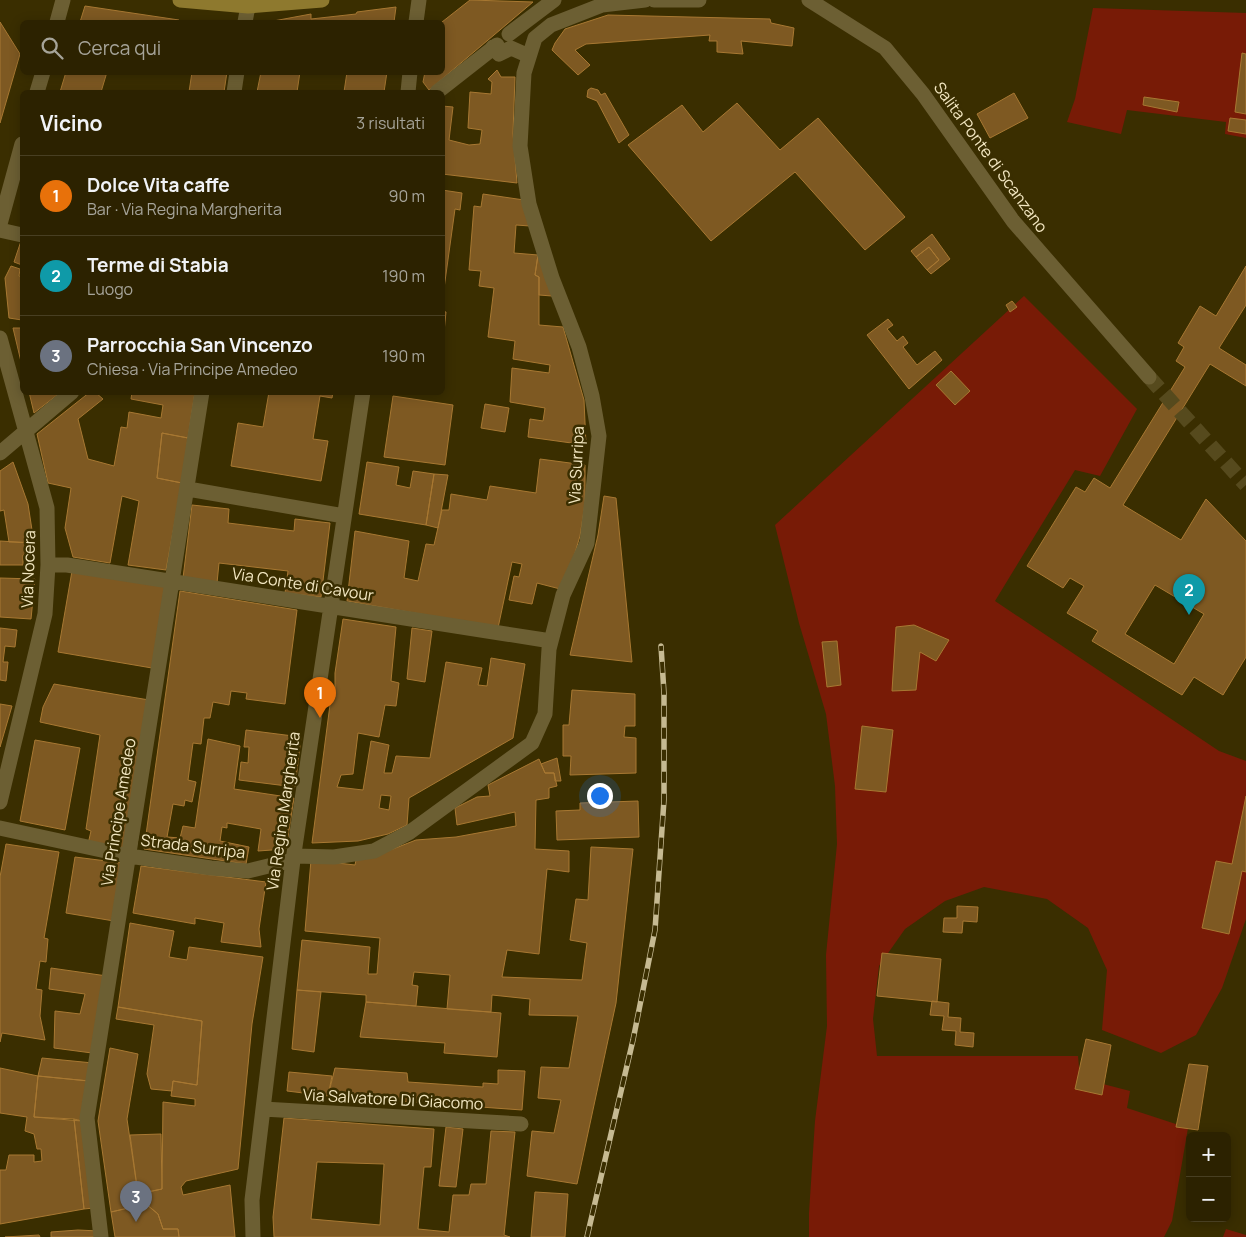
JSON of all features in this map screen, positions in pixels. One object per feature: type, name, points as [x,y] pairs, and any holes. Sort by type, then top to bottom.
[{"type":"street","points":[[58,20],[63,0]]},
{"type":"street","points":[[180,0],[248,6],[322,0]]},
{"type":"street","points":[[416,20],[418,0]]},
{"type":"street","points":[[509,34],[554,0]]},
{"type":"street","name":"Via Surripa","points":[[294,858],[334,857],[374,851],[410,832],[532,743],[545,714],[551,641],[563,595],[587,543],[598,436],[592,396],[579,347],[552,278],[529,204],[520,146],[524,73],[535,38],[551,25],[602,5],[645,0]]},
{"type":"street","points":[[654,0],[699,0]]},
{"type":"street","name":"Salita Ponte di Scanzano","points":[[809,0],[885,48],[923,94],[1013,221],[1149,377]]},
{"type":"street","points":[[245,20],[248,6]]},
{"type":"street","points":[[440,90],[495,46],[499,54],[511,48],[529,56]]},
{"type":"street","points":[[38,90],[42,75]]},
{"type":"street","points":[[234,90],[237,75]]},
{"type":"street","points":[[408,90],[410,75]]},
{"type":"street","points":[[0,224],[20,151]]},
{"type":"street","points":[[0,230],[20,235]]},
{"type":"street","name":"Via Nocera","points":[[0,338],[47,508],[48,565],[45,614],[0,802]]},
{"type":"street","points":[[0,452],[69,395]]},
{"type":"street","name":"Via Principe Amedeo","points":[[102,1237],[87,1118],[202,395]]},
{"type":"street","name":"Via Regina Margherita","points":[[253,1237],[252,1200],[294,858],[363,395]]},
{"type":"street","points":[[188,489],[344,516]]},
{"type":"street","name":"Via Conte di Cavour","points":[[48,565],[66,565],[172,581],[551,641]]},
{"type":"street","name":"Strada Surripa","points":[[0,828],[129,856],[248,871],[294,858]]},
{"type":"street","name":"Via Salvatore Di Giacomo","points":[[263,1109],[521,1124]]},
{"type":"shaded area","points":[[1093,8],[1246,13],[1246,138],[1225,134],[1226,122],[1127,110],[1121,134],[1067,122],[1075,99]]},
{"type":"shaded area","points":[[1024,296],[1137,409],[1100,476],[1075,470],[995,601],[1219,751],[1246,761],[1246,919],[1222,988],[1196,1035],[1161,1053],[1102,1030],[1107,970],[1088,928],[1047,899],[984,887],[945,901],[905,929],[879,966],[873,1019],[877,1056],[1078,1056],[1080,1078],[1130,1091],[1127,1108],[1188,1128],[1172,1221],[1164,1237],[809,1237],[815,1121],[827,1026],[826,955],[837,844],[835,786],[826,714],[799,623],[775,525]]},
{"type":"shaded area","points":[[1226,1229],[1246,1235],[1246,1237],[1223,1237]]},
{"type":"building","points":[[470,0],[533,2],[429,90],[423,82],[424,75],[445,75],[445,20]]},
{"type":"building","points":[[85,6],[179,20],[81,20]]},
{"type":"building","points":[[396,7],[394,20],[279,20],[311,14],[311,19],[356,14],[357,12]]},
{"type":"building","points":[[608,15],[770,19],[771,23],[794,28],[792,46],[741,41],[743,54],[717,52],[717,41],[709,41],[710,35],[586,44],[575,50],[590,65],[578,75],[552,50],[555,43],[565,29]]},
{"type":"building","points":[[0,22],[20,54],[0,123]]},
{"type":"building","points":[[1242,53],[1246,54],[1246,114],[1235,112]]},
{"type":"building","points":[[497,70],[501,77],[515,77],[513,133],[517,183],[445,174],[445,106],[453,107],[449,140],[469,145],[480,144],[482,130],[468,128],[470,92],[491,94],[492,82],[488,79]]},
{"type":"building","points":[[65,75],[106,75],[102,90],[61,90]]},
{"type":"building","points":[[192,75],[227,75],[224,90],[189,90]]},
{"type":"building","points":[[260,75],[300,75],[297,90],[257,90]]},
{"type":"building","points":[[347,75],[387,75],[384,90],[344,90]]},
{"type":"building","points":[[591,88],[598,90],[601,95],[605,93],[629,135],[619,143],[597,101],[587,97],[588,90]]},
{"type":"building","points":[[1014,93],[1028,118],[990,138],[977,114]]},
{"type":"building","points":[[1144,97],[1179,102],[1177,112],[1143,105]]},
{"type":"building","points":[[737,103],[780,150],[818,118],[905,217],[865,250],[795,172],[711,241],[628,145],[682,105],[703,132]]},
{"type":"building","points":[[1230,118],[1246,120],[1246,134],[1228,131]]},
{"type":"building","points":[[445,190],[462,193],[460,210],[455,209],[445,281]]},
{"type":"building","points":[[483,194],[524,200],[530,226],[516,225],[514,253],[538,255],[535,275],[539,277],[539,325],[563,327],[584,400],[586,445],[528,437],[530,419],[543,421],[545,408],[510,402],[512,368],[549,373],[550,365],[513,359],[515,341],[488,337],[494,288],[479,286],[481,271],[469,270],[474,206],[481,207]]},
{"type":"building","points":[[932,234],[950,259],[931,274],[927,270],[939,260],[929,247],[916,257],[911,251]]},
{"type":"building","points":[[20,244],[20,264],[14,262]]},
{"type":"building","points":[[929,247],[939,260],[927,270],[916,257]]},
{"type":"building","points":[[538,255],[552,296],[539,295],[539,277],[535,275]]},
{"type":"building","points":[[11,266],[20,269],[20,320],[9,318],[5,278]]},
{"type":"building","points":[[1246,266],[1246,305],[1219,348],[1246,365],[1246,386],[1210,364],[1123,505],[1181,540],[1206,499],[1246,541],[1246,657],[1223,695],[1194,677],[1182,695],[1092,641],[1098,631],[1067,613],[1084,586],[1070,578],[1063,588],[1027,566],[1076,487],[1085,492],[1094,478],[1110,488],[1185,367],[1176,361],[1184,347],[1178,343],[1200,306],[1216,316]],"holes":[[[1155,585],[1204,614],[1174,664],[1125,634]]]},
{"type":"building","points":[[1012,301],[1017,307],[1010,312],[1006,305]]},
{"type":"building","points":[[888,319],[893,325],[887,329],[897,341],[903,336],[908,343],[903,347],[917,365],[935,351],[942,360],[909,389],[867,335]]},
{"type":"building","points":[[13,328],[20,328],[20,358]]},
{"type":"building","points":[[951,371],[970,391],[955,405],[936,385]]},
{"type":"building","points":[[30,395],[57,395],[34,413]]},
{"type":"building","points":[[86,395],[98,395],[103,399],[78,419],[88,459],[114,466],[121,427],[127,428],[129,412],[161,418],[163,405],[131,399],[132,395],[195,395],[188,438],[162,433],[157,478],[182,483],[166,570],[128,565],[139,501],[122,496],[110,563],[73,557],[65,528],[71,488],[48,483],[37,434]]},
{"type":"building","points":[[268,395],[332,395],[332,398],[320,396],[313,439],[328,441],[321,481],[231,466],[238,423],[263,427]]},
{"type":"building","points":[[393,396],[453,405],[445,465],[384,457]]},
{"type":"building","points":[[485,404],[509,408],[505,432],[481,428]]},
{"type":"building","points":[[162,433],[188,438],[182,483],[157,478]]},
{"type":"building","points":[[540,459],[585,465],[585,504],[580,536],[564,590],[537,583],[532,604],[509,600],[514,576],[519,577],[522,564],[512,562],[498,628],[347,601],[355,531],[409,541],[404,578],[418,581],[426,544],[434,545],[442,510],[449,510],[451,494],[487,500],[490,486],[536,493]]},
{"type":"building","points":[[13,462],[28,504],[34,543],[9,542],[4,510],[0,511],[0,471]]},
{"type":"building","points":[[367,462],[399,467],[396,485],[410,488],[413,471],[434,474],[426,525],[359,514]]},
{"type":"building","points":[[434,474],[448,475],[438,528],[426,525]]},
{"type":"building","points":[[604,496],[616,498],[632,662],[570,655],[598,535]]},
{"type":"building","points":[[192,505],[229,509],[228,523],[294,531],[295,519],[330,523],[321,597],[285,593],[288,571],[219,563],[217,583],[183,578]]},
{"type":"building","points":[[0,541],[34,543],[35,555],[23,555],[23,565],[0,565]]},
{"type":"building","points":[[72,571],[166,587],[152,668],[58,652]]},
{"type":"building","points":[[0,578],[35,579],[31,619],[0,617]]},
{"type":"building","points":[[180,591],[297,610],[285,704],[246,699],[247,693],[231,691],[229,705],[213,702],[210,718],[204,718],[201,744],[193,743],[188,780],[196,782],[192,802],[185,800],[184,806],[173,804],[167,837],[180,838],[183,826],[195,828],[208,739],[240,746],[234,789],[294,798],[286,849],[258,851],[261,829],[227,823],[227,828],[222,827],[220,841],[249,847],[246,864],[144,849]]},
{"type":"building","points":[[343,619],[396,627],[391,681],[399,683],[396,706],[385,705],[379,737],[358,733],[353,774],[341,775],[337,787],[363,790],[371,741],[389,745],[384,773],[392,773],[396,756],[430,758],[446,662],[482,668],[478,685],[487,686],[491,658],[525,664],[513,738],[409,798],[407,825],[388,834],[358,841],[312,843],[331,697],[335,697],[335,673]],"holes":[[[381,795],[391,796],[389,810],[379,808]]]},
{"type":"building","points":[[914,625],[949,640],[936,661],[920,652],[916,690],[892,691],[896,627]]},
{"type":"building","points":[[0,628],[17,630],[15,647],[5,646],[3,662],[8,662],[6,681],[0,680]]},
{"type":"building","points":[[412,628],[432,631],[425,682],[407,679]]},
{"type":"building","points":[[837,641],[841,685],[827,687],[822,642]]},
{"type":"building","points":[[54,684],[149,700],[124,849],[88,844],[91,831],[86,829],[100,735],[40,722],[43,707]]},
{"type":"building","points":[[572,690],[635,694],[635,726],[625,726],[624,737],[636,738],[636,773],[570,775],[571,756],[563,756],[563,725],[569,725]]},
{"type":"building","points":[[0,704],[12,706],[0,747]]},
{"type":"building","points":[[862,726],[893,730],[886,792],[855,789]]},
{"type":"building","points":[[246,730],[301,737],[295,787],[239,780],[241,762],[248,763],[249,747],[244,747]]},
{"type":"building","points":[[35,740],[80,748],[65,830],[20,821]]},
{"type":"building","points":[[557,758],[561,781],[555,781],[554,773],[545,773],[541,764]]},
{"type":"building","points":[[539,759],[545,773],[554,773],[557,786],[549,788],[549,798],[536,800],[535,849],[569,851],[569,872],[547,869],[539,954],[507,950],[502,977],[582,980],[587,943],[570,940],[576,899],[588,900],[591,847],[633,849],[616,1003],[577,1184],[527,1176],[532,1131],[554,1133],[561,1100],[538,1098],[541,1067],[569,1068],[578,1016],[529,1015],[530,999],[492,995],[491,1012],[447,1009],[450,975],[414,972],[412,985],[418,986],[416,1006],[366,1002],[366,995],[297,990],[302,940],[370,947],[368,974],[377,974],[380,938],[305,931],[311,860],[355,865],[357,855],[375,856],[416,840],[456,837],[516,826],[515,812],[457,825],[455,808],[477,797],[490,796],[488,785]]},
{"type":"building","points":[[1246,796],[1246,872],[1242,871],[1229,934],[1202,928],[1216,861],[1232,864]]},
{"type":"building","points":[[638,801],[639,837],[557,840],[556,811],[580,810],[580,803]]},
{"type":"building","points":[[6,844],[59,852],[44,938],[48,939],[46,962],[40,961],[36,989],[42,990],[40,1016],[45,1040],[2,1033],[0,1042],[0,877]]},
{"type":"building","points":[[75,857],[122,863],[114,921],[66,913]]},
{"type":"building","points":[[141,866],[266,882],[259,929],[261,947],[221,942],[224,923],[195,918],[195,924],[133,913]]},
{"type":"building","points":[[957,906],[978,907],[977,922],[963,921],[962,933],[943,932],[944,918],[957,918]]},
{"type":"building","points":[[130,923],[174,931],[169,957],[187,960],[189,947],[263,957],[252,1024],[238,1169],[186,1181],[181,1187],[183,1195],[230,1185],[235,1237],[179,1237],[178,1229],[163,1229],[158,1214],[146,1204],[111,1212],[98,1121],[110,1048],[138,1054],[127,1119],[138,1194],[162,1189],[163,1102],[195,1106],[195,1099],[171,1096],[173,1081],[197,1085],[202,1021],[118,1007]]},
{"type":"building","points":[[882,953],[941,959],[937,1002],[877,996]]},
{"type":"building","points":[[51,968],[107,976],[92,1053],[54,1048],[55,1011],[80,1014],[85,994],[49,989]]},
{"type":"building","points":[[297,990],[321,992],[314,1052],[292,1049]]},
{"type":"building","points":[[932,1001],[949,1003],[948,1017],[961,1018],[960,1032],[974,1033],[973,1047],[955,1045],[956,1031],[942,1030],[944,1016],[930,1015]]},
{"type":"building","points":[[366,1002],[501,1013],[497,1057],[444,1053],[445,1043],[360,1037]]},
{"type":"building","points":[[118,1007],[202,1021],[197,1085],[173,1081],[172,1091],[151,1089],[147,1074],[154,1025],[116,1019]]},
{"type":"building","points":[[1086,1039],[1111,1045],[1102,1095],[1075,1089]]},
{"type":"building","points":[[42,1058],[93,1063],[89,1081],[38,1076]]},
{"type":"building","points":[[1189,1064],[1208,1066],[1198,1130],[1176,1127]]},
{"type":"building","points":[[0,1068],[38,1076],[34,1117],[74,1119],[84,1209],[0,1224],[0,1170],[6,1170],[9,1155],[34,1155],[34,1162],[42,1161],[41,1149],[37,1149],[34,1134],[25,1131],[27,1117],[0,1113]]},
{"type":"building","points":[[335,1068],[407,1073],[408,1082],[483,1087],[483,1083],[498,1084],[498,1070],[525,1071],[522,1110],[328,1096]]},
{"type":"building","points":[[289,1072],[332,1076],[328,1096],[287,1091]]},
{"type":"building","points":[[38,1076],[89,1081],[82,1121],[34,1117]]},
{"type":"building","points":[[284,1118],[434,1129],[431,1167],[424,1167],[418,1229],[449,1232],[453,1195],[469,1195],[471,1184],[486,1184],[491,1131],[515,1132],[504,1235],[510,1237],[274,1237],[273,1217]],"holes":[[[317,1162],[384,1164],[380,1225],[311,1219]]]},
{"type":"building","points":[[74,1119],[82,1121],[94,1208],[84,1209]]},
{"type":"building","points":[[446,1127],[463,1129],[456,1187],[439,1186]]},
{"type":"building","points":[[161,1134],[162,1189],[138,1194],[130,1135]]},
{"type":"building","points":[[535,1192],[568,1194],[565,1237],[531,1237]]},
{"type":"building","points":[[146,1204],[158,1214],[163,1229],[178,1229],[179,1237],[115,1237],[111,1212]]},
{"type":"building","points":[[99,1231],[100,1237],[51,1237],[51,1232]]},
{"type":"building","points":[[39,1235],[40,1237],[5,1237]]},
{"type":"tunnel","points":[[1149,377],[1246,485]]},
{"type":"railway","points":[[587,1237],[633,1040],[655,930],[664,800],[664,693],[661,646]]},
{"type":"place","name":"Terme di Stabia","points":[[1189,615]]},
{"type":"place","name":"Dolce Vita caffe","points":[[320,718]]},
{"type":"place","name":"Parrocchia San Vincenzo","points":[[136,1222]]}]
